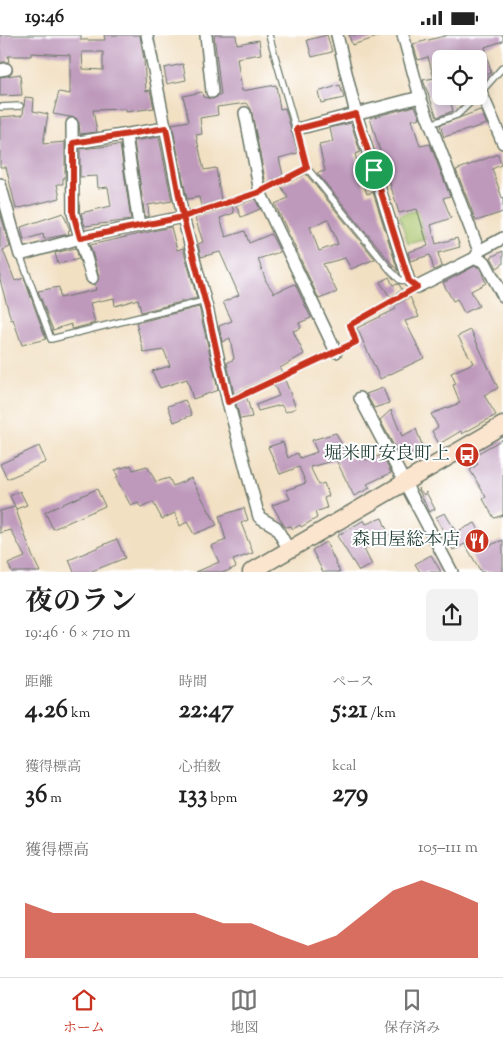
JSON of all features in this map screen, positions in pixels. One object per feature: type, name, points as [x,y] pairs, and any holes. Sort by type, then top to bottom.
[{"type":"main road","points":[[251,572],[503,425]]},
{"type":"street","points":[[147,35],[183,217],[206,301],[228,402],[259,517],[276,527],[289,550]]},
{"type":"street","points":[[206,35],[212,92]]},
{"type":"street","points":[[337,35],[356,114],[413,284],[477,255],[503,238]]},
{"type":"street","points":[[403,35],[420,97],[477,255],[485,261],[503,295]]},
{"type":"street","points":[[297,129],[420,97]]},
{"type":"street","points":[[484,105],[503,143]]},
{"type":"street","points":[[246,113],[260,192],[336,352]]},
{"type":"street","points":[[72,124],[73,213],[92,279]]},
{"type":"street","points":[[73,143],[166,128]]},
{"type":"street","points":[[126,135],[139,226]]},
{"type":"street","points":[[0,184],[20,255],[80,238],[183,217]]},
{"type":"street","points":[[360,398],[452,572]]},
{"type":"lane","points":[[269,35],[307,168],[391,271],[400,280],[413,284]]},
{"type":"lane","points":[[487,85],[503,67]]},
{"type":"lane","points":[[430,124],[457,115],[467,105]]},
{"type":"lane","points":[[0,107],[20,106]]},
{"type":"lane","points":[[183,217],[260,192],[307,168]]},
{"type":"lane","points":[[20,255],[51,339],[206,301]]},
{"type":"lane","points":[[228,402],[356,342],[350,325],[413,284]]},
{"type":"green space","points":[[425,208],[429,219],[420,222],[425,240],[408,244],[399,215]]},
{"type":"building","points":[[0,35],[81,35],[81,40],[105,40],[104,35],[140,35],[146,91],[150,90],[154,108],[126,112],[126,109],[93,110],[97,132],[80,134],[79,123],[76,118],[53,114],[59,92],[70,94],[70,55],[31,53],[31,56],[8,56],[9,62],[0,62]],"holes":[[[82,52],[103,52],[103,70],[83,69]]]},
{"type":"building","points":[[214,35],[236,35],[237,44],[259,40],[261,54],[237,58],[242,91],[276,85],[280,109],[285,108],[298,153],[279,158],[283,175],[266,184],[251,109],[247,103],[217,107],[218,115],[200,118],[202,134],[196,135],[204,170],[216,168],[221,200],[201,206],[199,197],[187,199],[172,124],[189,121],[183,96],[202,92],[203,97],[212,99],[221,95]]},
{"type":"building","points":[[327,35],[332,52],[312,57],[307,40]]},
{"type":"building","points":[[349,35],[378,35],[378,37],[352,45]]},
{"type":"building","points":[[448,35],[503,35],[503,41],[485,47],[486,50],[432,50],[432,71],[428,57],[418,60],[413,44]]},
{"type":"building","points":[[487,56],[491,73],[487,74]]},
{"type":"building","points":[[183,64],[186,80],[167,84],[164,68]]},
{"type":"building","points":[[20,74],[22,95],[0,96],[0,77]]},
{"type":"building","points":[[432,78],[432,104],[423,80]]},
{"type":"building","points":[[340,85],[344,98],[321,103],[318,92]]},
{"type":"building","points":[[25,97],[34,98],[33,111],[48,114],[43,144],[65,142],[65,178],[63,178],[63,184],[57,184],[60,198],[16,209],[6,167],[0,167],[0,117],[23,115]]},
{"type":"building","points":[[432,105],[451,105],[453,111],[437,117]]},
{"type":"building","points":[[415,106],[420,118],[412,120],[420,146],[430,144],[450,196],[443,198],[451,218],[431,225],[436,244],[457,238],[460,247],[438,253],[442,266],[434,270],[430,255],[410,261],[408,252],[428,246],[417,209],[399,213],[370,118]]},
{"type":"building","points":[[480,110],[487,124],[444,137],[440,125]]},
{"type":"building","points":[[351,123],[360,152],[355,154],[358,166],[367,194],[373,192],[398,271],[317,173],[325,171],[319,145],[333,142],[330,128]]},
{"type":"building","points":[[159,137],[172,201],[148,205],[149,216],[145,217],[134,141]]},
{"type":"building","points":[[120,145],[131,220],[85,226],[81,213],[111,206],[108,187],[98,188],[97,176],[80,177],[80,149]]},
{"type":"building","points":[[498,154],[501,165],[492,169],[503,200],[503,212],[476,221],[456,170]]},
{"type":"building","points":[[306,174],[375,259],[351,269],[345,258],[323,264],[337,292],[319,299],[275,204],[288,198],[281,186]],"holes":[[[328,219],[338,244],[319,251],[310,227]]]},
{"type":"building","points":[[255,199],[260,209],[241,217],[236,205]]},
{"type":"building","points":[[232,206],[234,213],[220,218],[226,237],[245,231],[249,243],[271,234],[280,252],[258,259],[266,281],[274,293],[295,284],[311,318],[299,323],[301,328],[293,331],[304,354],[280,368],[282,372],[234,394],[227,363],[234,359],[230,338],[222,342],[219,326],[232,321],[223,302],[239,295],[220,252],[201,257],[198,244],[203,242],[195,218]]},
{"type":"building","points":[[0,212],[10,247],[3,250],[15,281],[24,278],[46,339],[22,345],[13,319],[11,320],[0,280]]},
{"type":"building","points":[[63,213],[70,230],[68,231],[69,234],[44,239],[43,234],[24,240],[21,227]]},
{"type":"building","points":[[171,227],[177,250],[183,248],[197,298],[141,312],[138,299],[115,306],[114,298],[90,303],[95,323],[72,329],[71,324],[53,330],[38,291],[59,287],[60,298],[96,290],[95,285],[99,276],[90,245]]},
{"type":"building","points":[[76,248],[79,259],[58,264],[55,253]]},
{"type":"building","points":[[503,251],[503,264],[497,268],[491,257]]},
{"type":"building","points":[[475,266],[480,268],[486,283],[471,291],[479,306],[464,313],[457,299],[453,301],[443,283]]},
{"type":"building","points":[[389,277],[393,285],[399,284],[402,290],[390,297],[380,282]]},
{"type":"building","points":[[410,297],[419,317],[405,321],[424,358],[380,379],[357,328],[396,309],[394,306]]},
{"type":"building","points":[[199,307],[218,390],[193,399],[187,379],[160,388],[152,371],[170,366],[164,350],[144,353],[136,323]]},
{"type":"building","points":[[471,330],[498,388],[484,395],[496,415],[462,434],[461,431],[439,444],[432,431],[438,427],[431,414],[460,403],[453,385],[456,384],[451,373],[473,363],[458,336]]},
{"type":"building","points":[[285,380],[296,408],[286,412],[281,405],[258,411],[256,405],[279,396],[274,385]]},
{"type":"building","points":[[383,388],[389,403],[374,408],[366,394]]},
{"type":"building","points":[[247,398],[252,417],[240,419],[236,403]]},
{"type":"building","points":[[185,400],[192,415],[174,422],[168,406]]},
{"type":"building","points":[[391,410],[402,436],[416,429],[426,455],[417,460],[413,453],[401,459],[380,420]]},
{"type":"building","points":[[336,433],[348,458],[361,451],[366,460],[382,455],[391,473],[367,484],[370,488],[354,496],[336,460],[310,467],[319,485],[324,483],[329,496],[324,498],[327,508],[315,512],[317,518],[301,527],[300,525],[293,529],[291,526],[285,527],[272,505],[290,499],[286,490],[306,483],[299,467],[280,474],[268,447],[283,442],[288,458],[297,453],[300,458],[317,452],[312,440]]},
{"type":"building","points":[[503,439],[503,515],[494,518],[483,499],[486,497],[470,470],[478,464],[473,456]]},
{"type":"building","points":[[39,446],[46,462],[7,479],[0,464]]},
{"type":"building","points":[[131,465],[133,470],[147,466],[156,482],[169,478],[173,486],[191,478],[217,525],[194,534],[187,522],[180,526],[175,513],[162,519],[153,502],[141,508],[138,503],[131,506],[116,478],[118,477],[115,470]]},
{"type":"building","points":[[418,488],[424,495],[426,492],[435,509],[429,512]]},
{"type":"building","points":[[97,489],[105,506],[53,529],[45,512]]},
{"type":"building","points":[[20,491],[27,505],[16,509],[10,496]]},
{"type":"building","points":[[15,507],[40,572],[12,572],[8,564],[25,557],[11,530],[0,533],[0,511]]},
{"type":"building","points":[[244,508],[248,520],[241,523],[253,553],[233,560],[236,567],[225,572],[196,572],[219,562],[211,546],[226,540],[219,516]]},
{"type":"building","points":[[445,513],[456,532],[475,523],[488,546],[503,540],[503,572],[481,572],[465,544],[453,550],[436,517]]},
{"type":"building","points":[[382,518],[389,535],[364,549],[372,565],[359,571],[337,536],[364,520],[366,524]]},
{"type":"building","points":[[117,539],[125,558],[90,572],[74,572],[69,560]]},
{"type":"building","points":[[326,542],[340,572],[323,572],[312,550]]},
{"type":"building","points":[[431,555],[441,572],[420,572],[415,564]]},
{"type":"place","name":"堀米町安良町上","points":[[467,455]]},
{"type":"place","name":"森田屋総本店","points":[[477,541]]},
{"type":"route","points":[[374,170],[356,114],[297,129],[307,168],[260,192],[183,217],[80,238],[73,213],[73,143],[166,128],[183,217],[208,312],[228,402],[356,342],[350,325],[417,287],[409,281],[374,170]]}]
